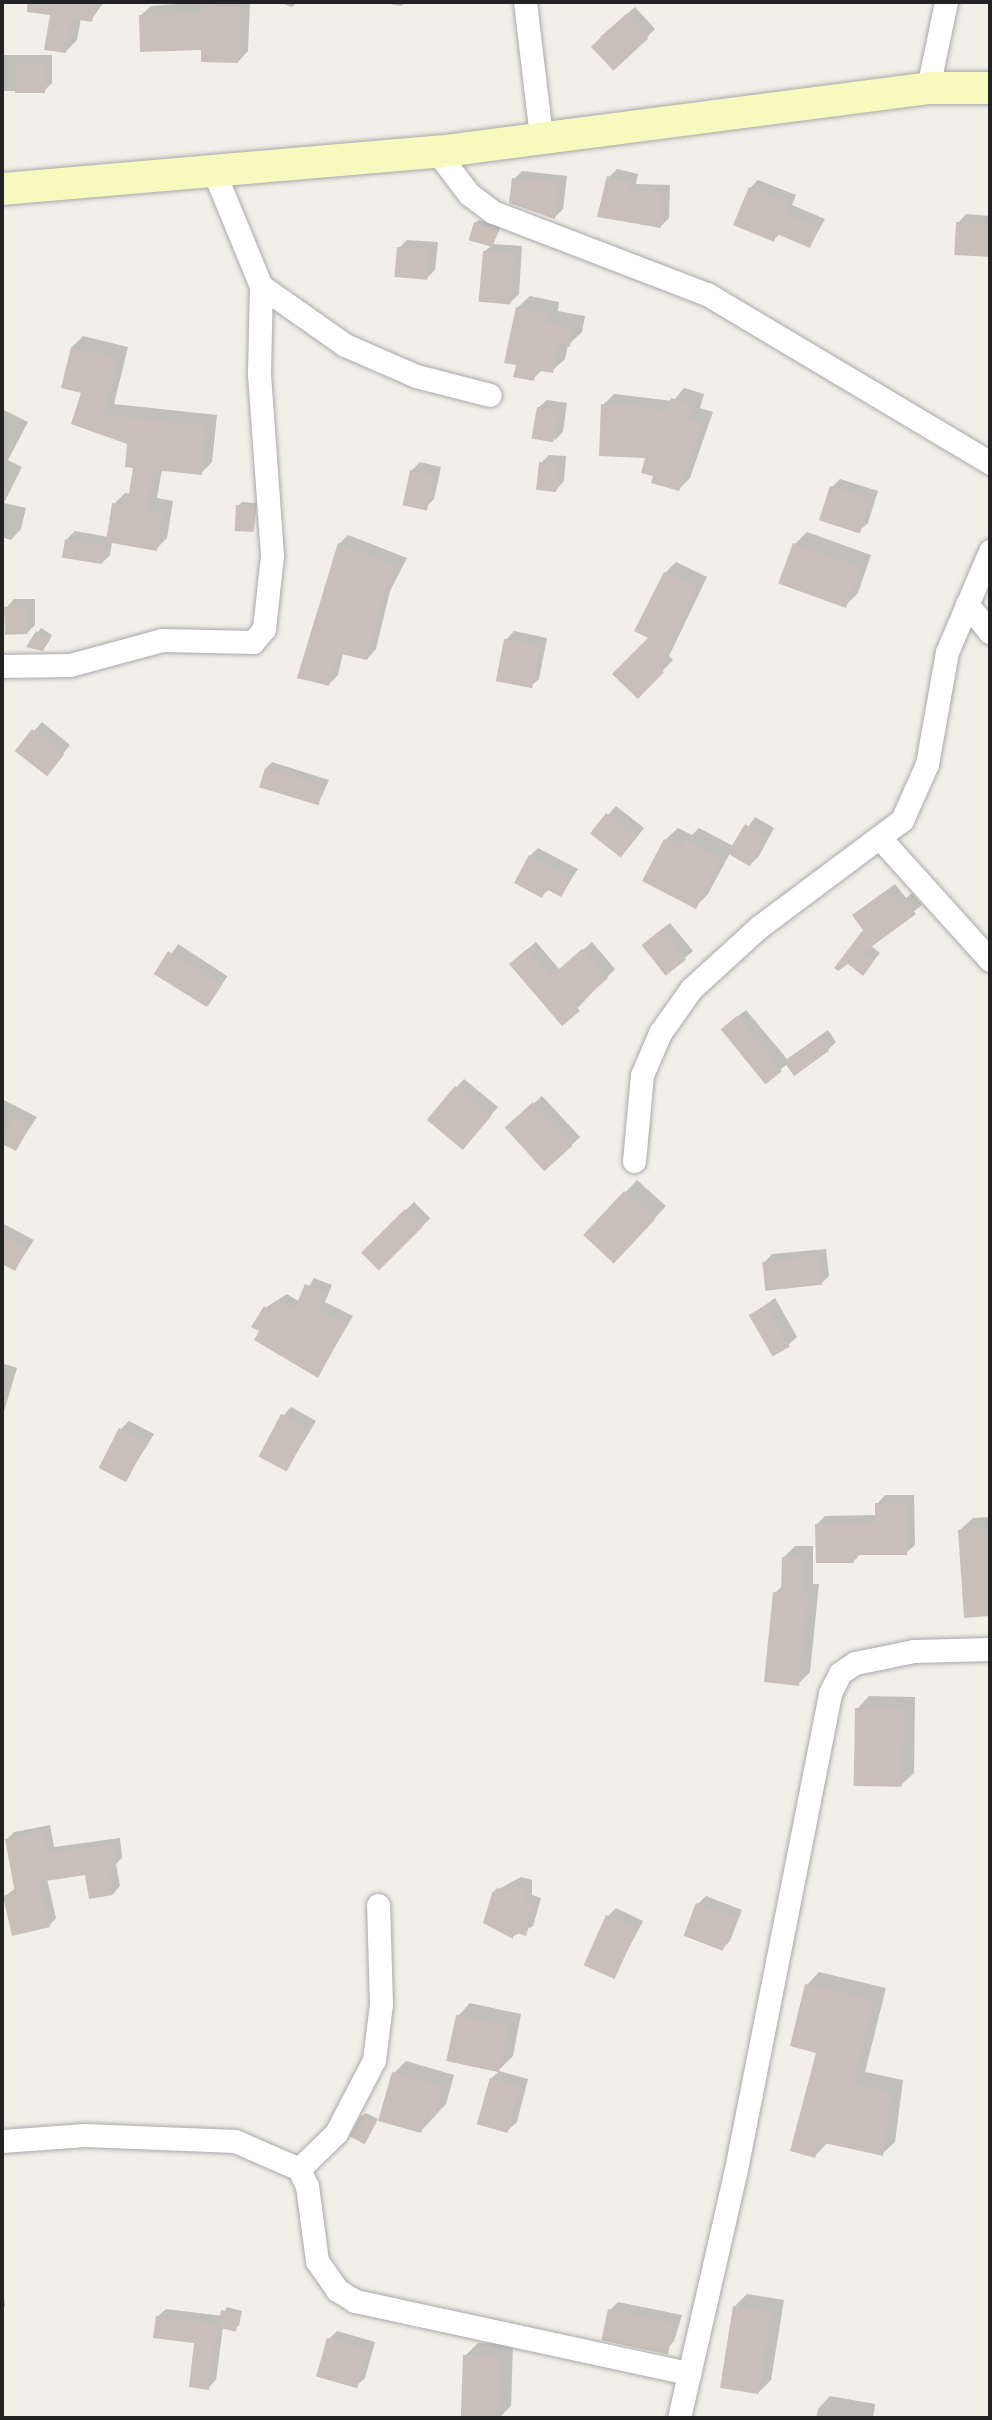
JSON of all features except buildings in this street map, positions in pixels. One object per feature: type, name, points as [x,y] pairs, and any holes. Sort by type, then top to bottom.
[{"type":"street","points":[[525,2],[541,137]]},
{"type":"street","points":[[928,88],[946,2]]},
{"type":"street","points":[[2,189],[437,152],[541,137],[666,125],[928,88],[990,88]]},
{"type":"street","points":[[437,152],[469,194],[493,212],[708,294],[990,463]]},
{"type":"street","points":[[2,666],[71,664],[162,640],[253,642],[264,629],[272,555],[259,373],[261,286],[214,172]]},
{"type":"street","points":[[261,286],[345,345],[416,376],[490,395]]},
{"type":"street","points":[[634,1161],[642,1075],[660,1033],[691,989],[759,927],[902,820],[920,786],[947,652],[990,551]]},
{"type":"street","points":[[967,604],[990,632]]},
{"type":"street","points":[[880,838],[990,960]]},
{"type":"street","points":[[680,2418],[735,2174],[830,1693],[840,1673],[855,1663],[914,1651],[990,1649]]},
{"type":"street","points":[[299,2169],[336,2133],[374,2060],[381,2004],[378,1905]]},
{"type":"street","points":[[2,2141],[85,2135],[235,2141],[299,2169],[307,2186],[317,2260],[337,2290],[355,2301],[689,2373]]}]
